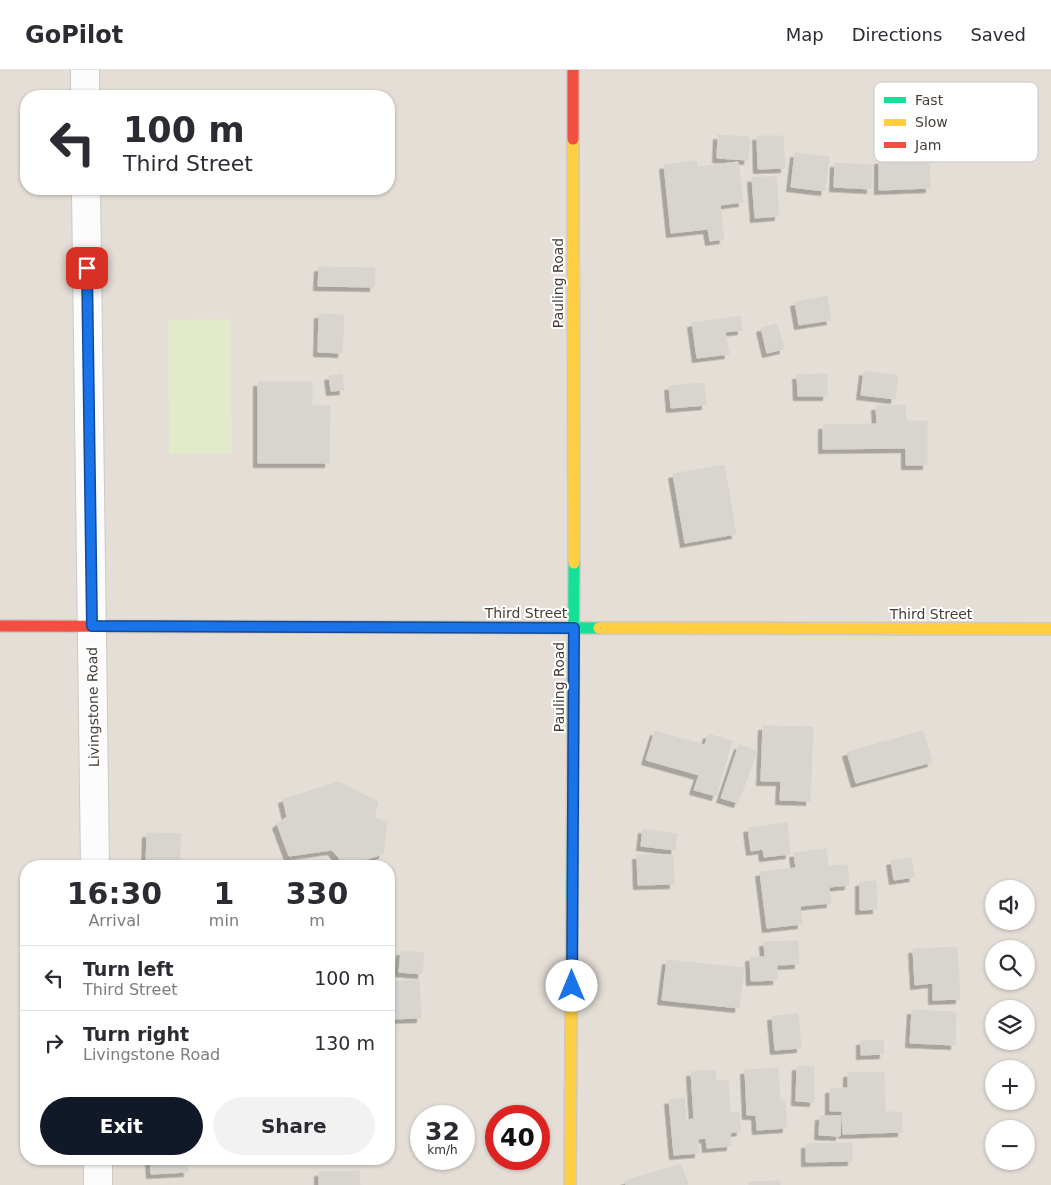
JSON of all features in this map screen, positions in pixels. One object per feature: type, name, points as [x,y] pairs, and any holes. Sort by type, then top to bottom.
[{"type":"street","points":[[85,70],[85,90]]},
{"type":"street","name":"Pauling Road","points":[[570,1185],[574,628],[573,70]]},
{"type":"street","name":"Livingstone Road","points":[[86,195],[95,860]]},
{"type":"street","name":"Third Street","points":[[0,626],[1051,629]]},
{"type":"street","points":[[98,1165],[98,1185]]},
{"type":"shaded area","points":[[0,70],[1051,70],[1051,1185],[0,1185]]},
{"type":"green space","points":[[230,319],[232,453],[169,454],[168,320]]},
{"type":"building","points":[[718,135],[750,137],[748,160],[717,158]]},
{"type":"building","points":[[757,136],[783,136],[785,168],[758,169]]},
{"type":"building","points":[[795,153],[829,157],[825,191],[791,187]]},
{"type":"building","points":[[697,161],[697,167],[738,162],[743,202],[720,205],[724,239],[710,241],[708,229],[671,233],[664,165]]},
{"type":"building","points":[[879,162],[929,162],[930,188],[879,190]]},
{"type":"building","points":[[835,163],[872,165],[871,189],[834,187]]},
{"type":"building","points":[[776,176],[779,216],[755,218],[752,178]]},
{"type":"building","points":[[319,267],[375,268],[374,287],[318,286]]},
{"type":"building","points":[[827,296],[831,320],[799,325],[795,302]]},
{"type":"building","points":[[319,314],[344,315],[342,353],[318,352]]},
{"type":"building","points":[[740,316],[742,330],[725,332],[729,354],[697,358],[692,323]]},
{"type":"building","points":[[777,324],[784,349],[767,353],[761,328]]},
{"type":"building","points":[[864,371],[898,376],[895,399],[861,395]]},
{"type":"building","points":[[342,374],[344,390],[331,391],[329,376]]},
{"type":"building","points":[[827,374],[827,396],[798,396],[797,375]]},
{"type":"building","points":[[258,382],[312,382],[312,406],[330,406],[329,463],[258,463]]},
{"type":"building","points":[[704,383],[706,405],[671,408],[669,386]]},
{"type":"building","points":[[905,405],[906,421],[927,421],[927,465],[906,465],[906,448],[823,449],[823,425],[877,424],[876,406]]},
{"type":"building","points":[[724,465],[736,534],[685,543],[673,474]]},
{"type":"building","points":[[763,726],[813,727],[810,801],[780,800],[781,781],[761,781]]},
{"type":"building","points":[[655,731],[705,745],[708,734],[732,741],[716,796],[694,790],[699,775],[646,760]]},
{"type":"building","points":[[923,731],[932,762],[856,783],[847,752]]},
{"type":"building","points":[[739,745],[757,751],[738,803],[721,798]]},
{"type":"building","points":[[339,782],[378,802],[374,818],[387,822],[383,854],[364,860],[341,860],[332,850],[289,856],[277,824],[287,817],[283,799]]},
{"type":"building","points":[[787,823],[790,854],[764,857],[763,849],[751,851],[748,828]]},
{"type":"building","points":[[643,829],[677,834],[675,850],[641,846]]},
{"type":"building","points":[[147,833],[181,834],[179,860],[146,860]]},
{"type":"building","points":[[826,849],[828,866],[847,865],[849,885],[829,887],[831,903],[800,906],[802,924],[767,928],[760,872],[796,868],[794,853]]},
{"type":"building","points":[[637,855],[673,855],[674,884],[638,885]]},
{"type":"building","points":[[911,857],[914,877],[894,880],[891,861]]},
{"type":"building","points":[[876,881],[877,909],[860,910],[860,882]]},
{"type":"building","points":[[798,941],[799,964],[777,965],[777,980],[751,981],[750,957],[765,957],[764,942]]},
{"type":"building","points":[[957,947],[960,999],[933,1000],[933,983],[915,985],[913,949]]},
{"type":"building","points":[[401,951],[424,953],[422,974],[399,972]]},
{"type":"building","points":[[667,960],[744,968],[739,1008],[662,1000]]},
{"type":"building","points":[[419,980],[421,1018],[395,1019],[395,982]]},
{"type":"building","points":[[912,1010],[956,1012],[955,1045],[910,1043]]},
{"type":"building","points":[[798,1014],[801,1048],[775,1050],[772,1016]]},
{"type":"building","points":[[883,1040],[884,1054],[861,1055],[861,1041]]},
{"type":"building","points":[[797,1066],[814,1067],[814,1102],[796,1101]]},
{"type":"building","points":[[778,1068],[780,1101],[785,1101],[787,1128],[757,1130],[756,1115],[747,1115],[745,1070]]},
{"type":"building","points":[[715,1070],[716,1081],[728,1080],[730,1113],[739,1112],[741,1131],[730,1133],[731,1146],[707,1148],[706,1138],[698,1139],[699,1153],[674,1155],[669,1100],[684,1098],[686,1120],[694,1119],[691,1072]]},
{"type":"building","points":[[884,1072],[885,1112],[902,1112],[902,1132],[843,1134],[842,1111],[830,1111],[830,1089],[848,1088],[848,1073]]},
{"type":"building","points":[[820,1116],[841,1116],[840,1136],[819,1135]]},
{"type":"building","points":[[852,1143],[852,1161],[806,1162],[806,1144]]},
{"type":"building","points":[[681,1164],[688,1185],[626,1185],[625,1181]]},
{"type":"building","points":[[150,1165],[187,1165],[188,1172],[151,1174]]},
{"type":"building","points":[[359,1171],[360,1185],[319,1185],[319,1172]]},
{"type":"building","points":[[779,1181],[780,1185],[749,1185],[749,1182]]},
{"type":"traffic: fast","points":[[572,899],[574,563]]},
{"type":"traffic: fast","points":[[364,627],[599,628]]},
{"type":"traffic: slow","points":[[573,139],[574,563]]},
{"type":"traffic: slow","points":[[599,628],[1051,629]]},
{"type":"traffic: slow","points":[[570,1185],[572,899]]},
{"type":"traffic: jam","points":[[573,70],[573,139]]},
{"type":"traffic: jam","points":[[0,626],[364,627]]},
{"type":"route","points":[[87,268],[92,626],[574,628],[572,986]]}]
